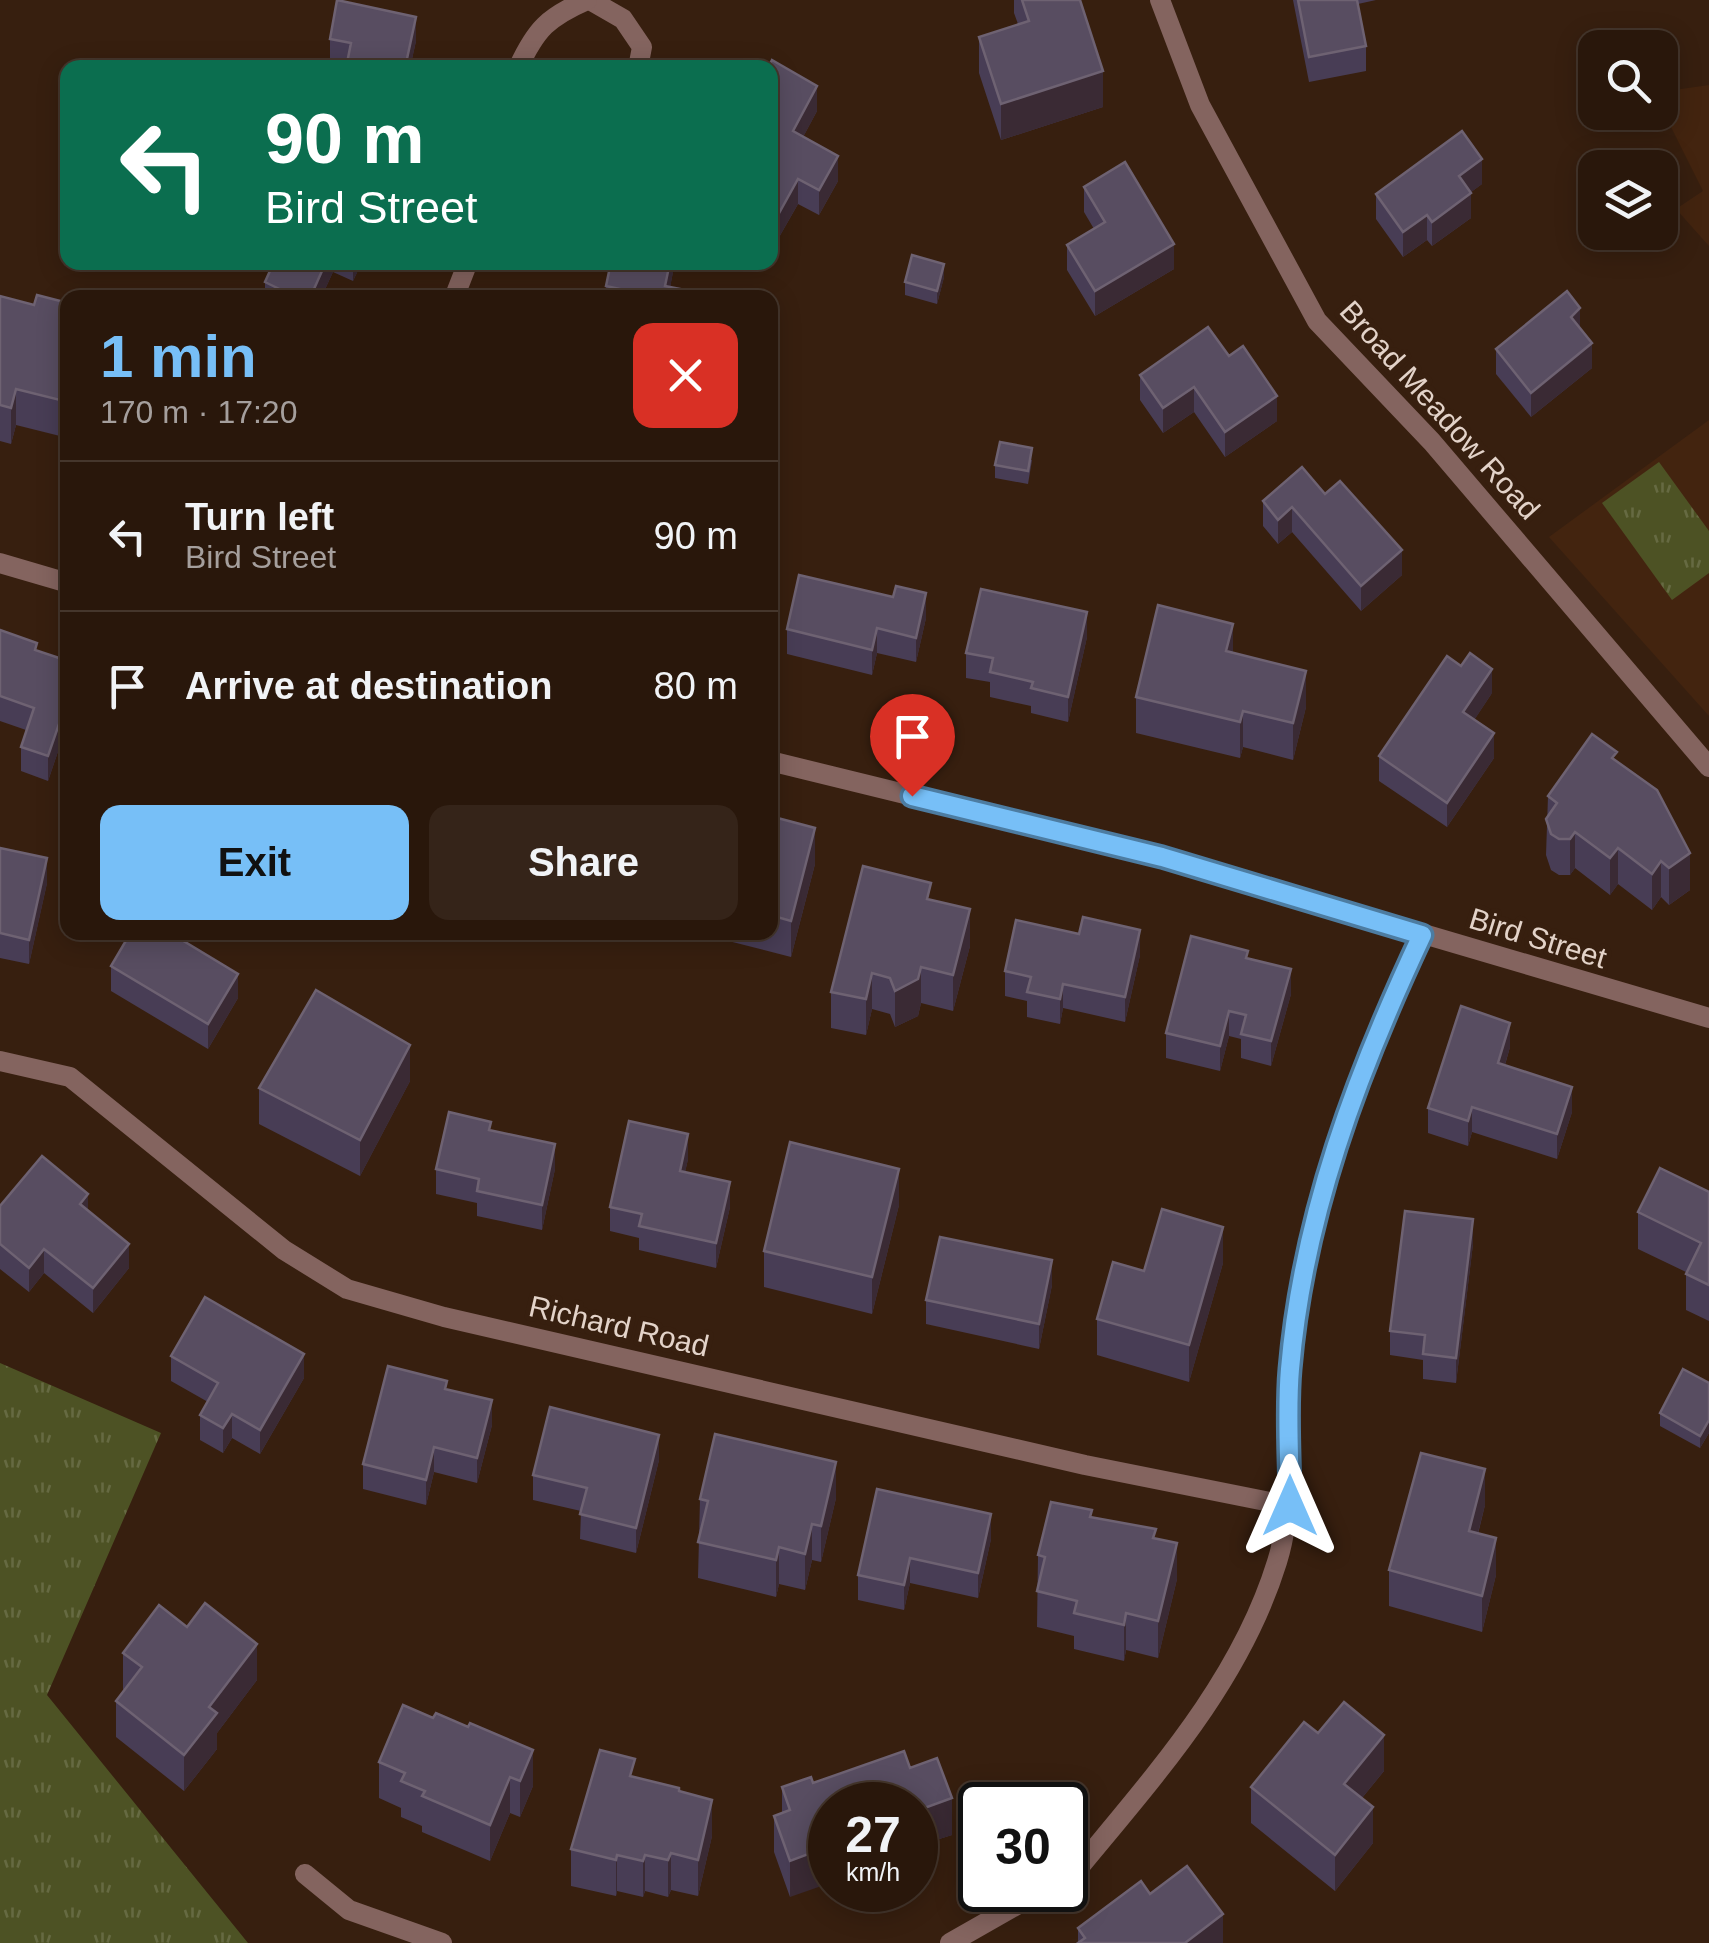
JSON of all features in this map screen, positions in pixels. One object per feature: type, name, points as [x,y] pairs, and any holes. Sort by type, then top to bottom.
[{"type":"street","points":[[522,60],[534,32],[562,11],[589,0],[624,19],[642,47],[640,60]]},
{"type":"street","name":"Broad Meadow Road","points":[[1160,0],[1200,105],[1317,321],[1432,442],[1709,767]]},
{"type":"street","points":[[0,563],[60,581]]},
{"type":"street","name":"Bird Street","points":[[778,763],[1162,857],[1709,1018]]},
{"type":"street","points":[[1088,1857],[1179,1746],[1240,1654],[1277,1562],[1290,1506],[1290,1370],[1318,1212],[1330,1162],[1374,1036],[1422,935]]},
{"type":"street","name":"Richard Road","points":[[0,1061],[70,1077],[284,1250],[347,1288],[444,1317],[1085,1465],[1290,1506]]},
{"type":"street","points":[[305,1874],[349,1910],[442,1943]]},
{"type":"street","points":[[950,1943],[1004,1912]]},
{"type":"shaded area","points":[[1709,85],[1709,246],[1678,211],[1703,191],[1672,130],[1678,130],[1678,89]]},
{"type":"shaded area","points":[[1709,420],[1709,716],[1549,537]]},
{"type":"green space","points":[[1659,462],[1709,531],[1709,573],[1672,600],[1602,503]]},
{"type":"green space","points":[[0,1363],[161,1433],[47,1695],[248,1943],[0,1943]]},
{"type":"building","points":[[337,0],[416,17],[407,60],[348,60],[351,43],[330,39]]},
{"type":"building","points":[[1022,0],[1080,0],[1103,71],[1001,104],[979,37],[1029,21]]},
{"type":"building","points":[[1298,0],[1357,0],[1366,46],[1309,57]]},
{"type":"building","points":[[778,63],[817,86],[793,131],[838,156],[819,190],[798,179],[778,215]]},
{"type":"building","points":[[1462,131],[1482,159],[1459,176],[1471,193],[1432,222],[1427,215],[1403,232],[1376,194]]},
{"type":"building","points":[[1125,162],[1174,244],[1095,291],[1067,245],[1105,222],[1084,187]]},
{"type":"building","points":[[912,255],[944,264],[937,291],[905,282]]},
{"type":"building","points":[[270,270],[322,270],[314,290],[282,290],[265,282]]},
{"type":"building","points":[[609,270],[668,270],[665,286],[685,290],[624,290],[606,286]]},
{"type":"building","points":[[1567,291],[1580,308],[1571,317],[1592,343],[1531,393],[1496,349]]},
{"type":"building","points":[[37,295],[60,301],[60,400],[16,389],[11,408],[0,405],[0,296],[34,305]]},
{"type":"building","points":[[1208,327],[1229,356],[1243,346],[1277,396],[1225,432],[1194,387],[1163,408],[1140,375]]},
{"type":"building","points":[[1000,442],[1032,448],[1028,471],[995,465]]},
{"type":"building","points":[[1302,467],[1325,494],[1340,481],[1402,550],[1361,586],[1292,507],[1278,520],[1263,501]]},
{"type":"building","points":[[799,575],[893,597],[896,586],[926,593],[916,638],[877,628],[872,650],[787,629]]},
{"type":"building","points":[[981,589],[1087,612],[1068,697],[1031,688],[1033,682],[990,672],[993,658],[966,653]]},
{"type":"building","points":[[1158,605],[1233,624],[1226,651],[1306,671],[1293,723],[1243,711],[1240,722],[1136,697]]},
{"type":"building","points":[[0,630],[37,643],[35,650],[60,658],[60,721],[48,756],[21,747],[34,708],[0,696]]},
{"type":"building","points":[[1470,653],[1492,669],[1463,712],[1494,733],[1447,803],[1379,756],[1447,656],[1461,666]]},
{"type":"building","points":[[1592,734],[1617,752],[1612,758],[1657,790],[1690,853],[1669,868],[1661,861],[1652,874],[1618,848],[1610,858],[1575,832],[1570,839],[1551,834],[1546,819],[1557,803],[1548,796]]},
{"type":"building","points":[[778,818],[815,828],[791,921],[778,917]]},
{"type":"building","points":[[0,848],[47,858],[29,940],[0,933]]},
{"type":"building","points":[[863,866],[931,883],[927,899],[970,909],[953,975],[921,967],[918,979],[895,991],[890,978],[872,973],[866,999],[831,992]]},
{"type":"building","points":[[1083,917],[1140,930],[1125,997],[1063,984],[1060,999],[1027,992],[1031,977],[1005,971],[1016,920],[1079,934]]},
{"type":"building","points":[[1191,936],[1248,951],[1246,958],[1291,969],[1271,1041],[1241,1034],[1246,1015],[1229,1011],[1220,1046],[1166,1033]]},
{"type":"building","points":[[126,940],[182,940],[238,974],[208,1024],[111,966]]},
{"type":"building","points":[[316,990],[410,1045],[360,1140],[259,1088]]},
{"type":"building","points":[[1461,1006],[1510,1023],[1498,1063],[1572,1087],[1557,1134],[1472,1107],[1468,1121],[1428,1108]]},
{"type":"building","points":[[449,1112],[491,1122],[489,1130],[555,1144],[542,1205],[477,1191],[479,1179],[436,1169]]},
{"type":"building","points":[[629,1121],[688,1134],[680,1171],[730,1182],[716,1243],[639,1226],[642,1214],[610,1207]]},
{"type":"building","points":[[790,1142],[899,1169],[872,1277],[764,1251]]},
{"type":"building","points":[[42,1156],[88,1194],[80,1204],[129,1244],[93,1288],[44,1249],[29,1268],[0,1244],[0,1206]]},
{"type":"building","points":[[1660,1168],[1709,1192],[1709,1285],[1686,1274],[1701,1243],[1638,1212]]},
{"type":"building","points":[[1162,1209],[1223,1227],[1189,1345],[1097,1319],[1113,1262],[1144,1271]]},
{"type":"building","points":[[1405,1211],[1473,1219],[1456,1358],[1423,1354],[1425,1335],[1390,1331]]},
{"type":"building","points":[[940,1237],[1052,1260],[1039,1324],[926,1300]]},
{"type":"building","points":[[205,1297],[304,1354],[260,1430],[232,1414],[223,1428],[200,1415],[218,1383],[171,1356]]},
{"type":"building","points":[[388,1366],[447,1381],[445,1389],[492,1400],[477,1458],[434,1447],[426,1480],[363,1464]]},
{"type":"building","points":[[1683,1369],[1709,1383],[1709,1420],[1700,1436],[1660,1413]]},
{"type":"building","points":[[550,1407],[659,1435],[636,1528],[580,1514],[587,1488],[533,1475]]},
{"type":"building","points":[[715,1434],[836,1462],[821,1526],[812,1524],[805,1554],[779,1547],[776,1560],[698,1542],[708,1501],[700,1499]]},
{"type":"building","points":[[1421,1453],[1485,1469],[1469,1531],[1496,1538],[1482,1596],[1389,1570]]},
{"type":"building","points":[[877,1489],[991,1514],[978,1573],[910,1558],[904,1585],[858,1575]]},
{"type":"building","points":[[1051,1502],[1092,1510],[1090,1517],[1156,1529],[1153,1538],[1177,1543],[1158,1621],[1126,1613],[1124,1625],[1074,1613],[1077,1601],[1037,1591],[1045,1557],[1038,1555]]},
{"type":"building","points":[[205,1603],[257,1644],[209,1707],[217,1713],[184,1755],[116,1701],[142,1667],[123,1653],[159,1605],[187,1627]]},
{"type":"building","points":[[1344,1702],[1384,1735],[1344,1784],[1373,1807],[1335,1855],[1251,1787],[1304,1722],[1318,1733]]},
{"type":"building","points":[[403,1705],[433,1718],[436,1713],[468,1727],[470,1723],[533,1750],[520,1781],[510,1777],[490,1825],[422,1796],[425,1791],[401,1781],[405,1773],[379,1762]]},
{"type":"building","points":[[600,1750],[635,1759],[630,1776],[712,1800],[698,1860],[671,1853],[668,1860],[645,1855],[643,1861],[617,1855],[616,1860],[571,1849]]},
{"type":"building","points":[[904,1751],[910,1768],[937,1758],[952,1798],[938,1803],[938,1782],[816,1782]]},
{"type":"building","points":[[811,1777],[808,1854],[790,1861],[774,1816],[790,1810],[782,1787]]},
{"type":"building","points":[[1187,1866],[1223,1914],[1185,1943],[1078,1943],[1085,1938],[1078,1928],[1141,1881],[1150,1894]]},
{"type":"route","points":[[912,796],[1162,857],[1422,935],[1374,1036],[1330,1162],[1306,1262],[1290,1370],[1290,1506]]}]
